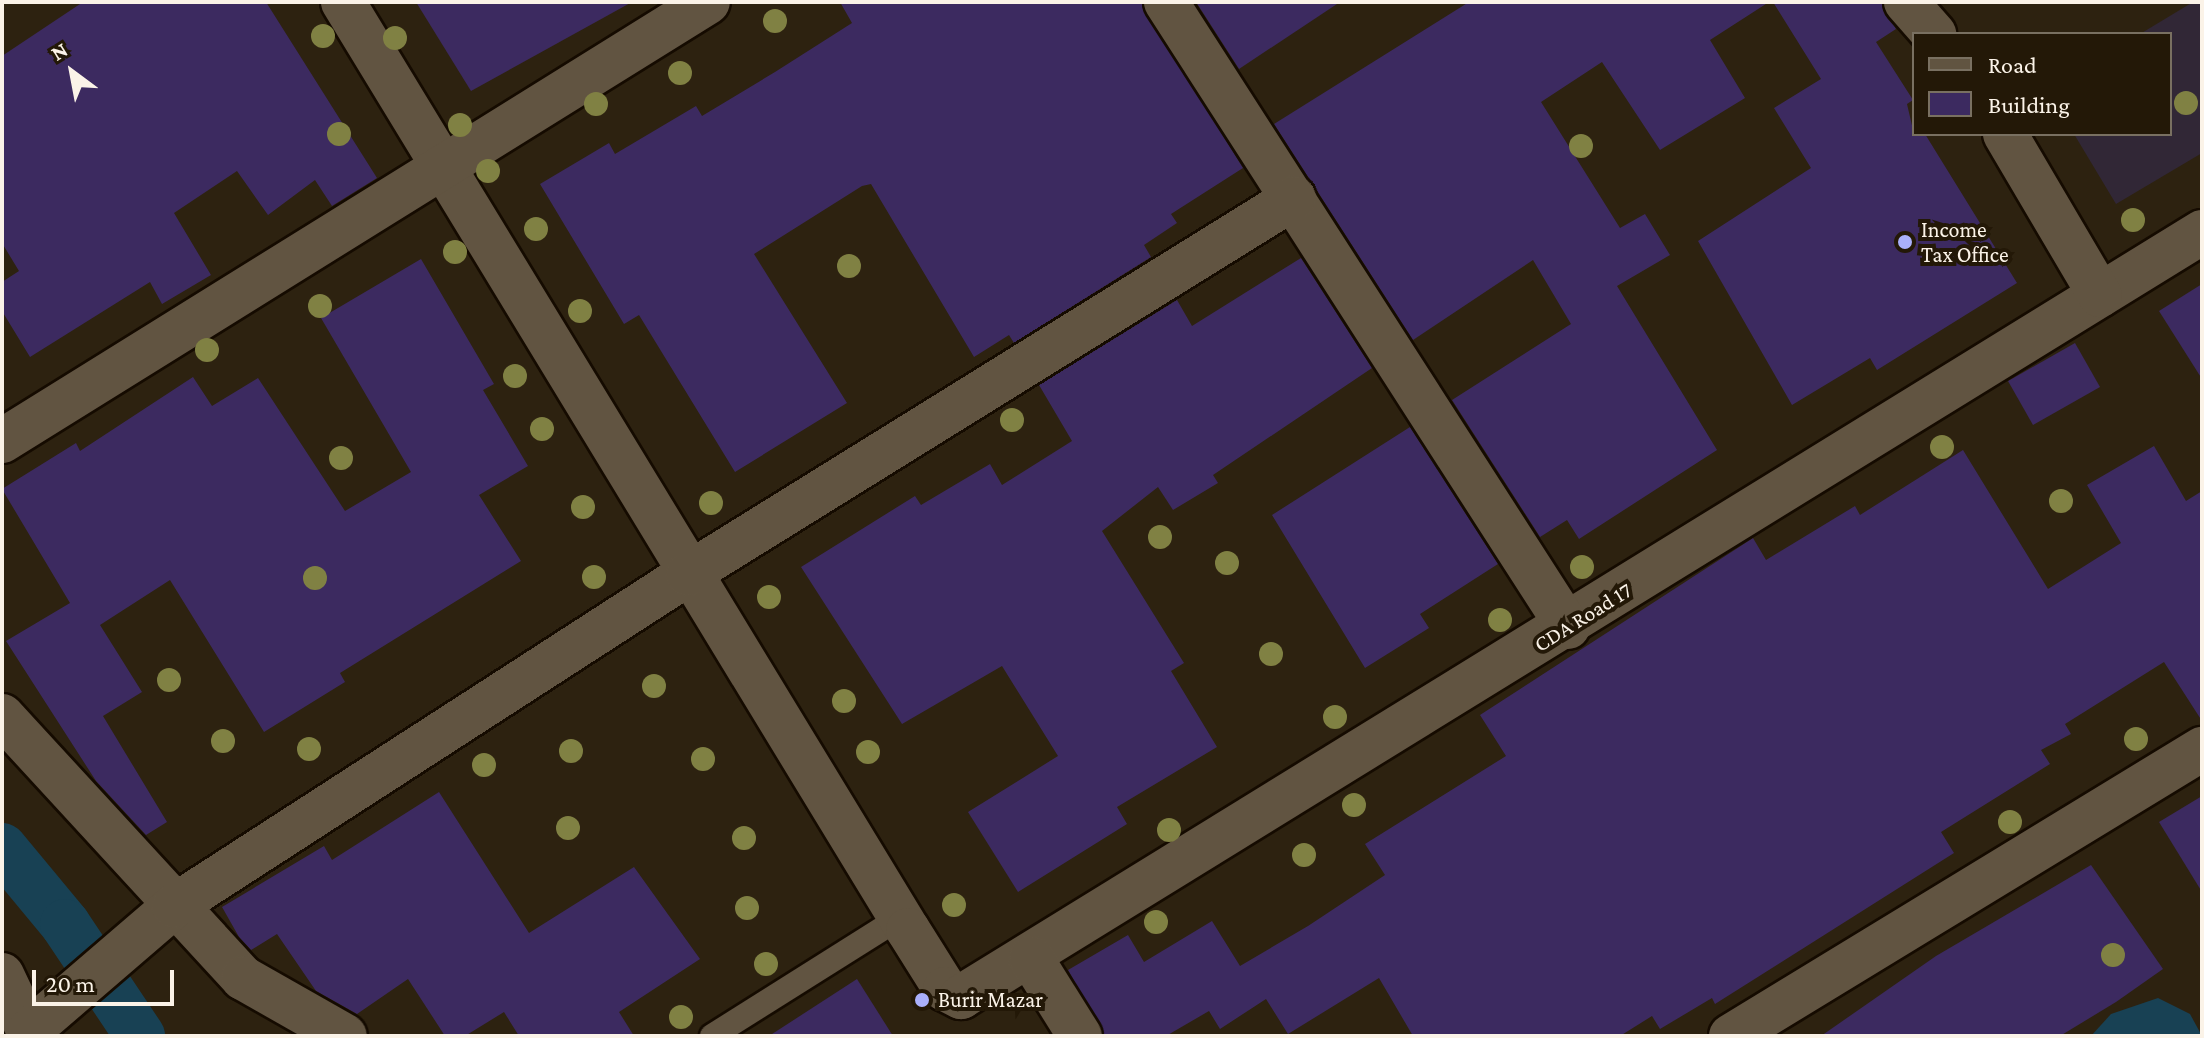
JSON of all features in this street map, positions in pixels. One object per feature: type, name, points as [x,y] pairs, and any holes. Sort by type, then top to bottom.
[{"type":"street","points":[[343,2],[688,574],[901,917]]},
{"type":"street","points":[[2,441],[441,165],[708,2]]},
{"type":"street","points":[[1166,2],[1568,627]]},
{"type":"street","points":[[1906,2],[1932,32]]},
{"type":"street","points":[[2006,136],[2100,295]]},
{"type":"street","points":[[2,975],[40,1023],[166,913],[688,574],[1294,198]]},
{"type":"street","name":"CDA Road 17","points":[[901,917],[945,989],[961,997],[1031,958],[1568,627],[2202,232]]},
{"type":"street","points":[[2,716],[166,913],[243,978],[345,1036]]},
{"type":"street","points":[[1731,1036],[2202,749]]},
{"type":"street","points":[[1031,958],[1080,1036]]},
{"type":"lane","points":[[712,1036],[901,917]]},
{"type":"shaded area","points":[[2193,2],[2202,2],[2202,153],[2116,204],[2075,136],[2172,136],[2172,32],[2143,32]]},
{"type":"water","points":[[2158,998],[2190,1014],[2202,1036],[2091,1036],[2111,1014]]},
{"type":"building","points":[[83,2],[266,2],[377,178],[332,206],[315,180],[268,215],[237,171],[174,213],[211,275],[162,304],[150,282],[30,357],[2,311],[2,282],[19,271],[2,243],[2,56]]},
{"type":"building","points":[[416,2],[632,2],[471,91]]},
{"type":"building","points":[[840,2],[1141,2],[1243,168],[1171,214],[1177,223],[1144,245],[1151,257],[1014,343],[1009,335],[974,357],[871,184],[862,186],[754,254],[847,403],[735,472],[639,315],[624,324],[540,184],[609,143],[615,154],[696,106],[702,116],[775,72],[852,23]]},
{"type":"building","points":[[1196,2],[1340,2],[1239,69]]},
{"type":"building","points":[[1469,2],[1769,2],[1710,40],[1745,98],[1660,150],[1602,62],[1541,102],[1620,228],[1645,214],[1670,255],[1617,286],[1717,450],[1579,539],[1567,520],[1540,537],[1452,400],[1571,324],[1533,260],[1413,340],[1274,124]]},
{"type":"building","points":[[1773,2],[1881,2],[1896,29],[1876,42],[1912,98],[1907,104],[1912,136],[1926,136],[2017,283],[1877,370],[1870,358],[1792,405],[1698,241],[1811,168],[1774,108],[1821,79]]},
{"type":"building","points":[[1301,258],[1372,368],[1213,475],[1218,483],[1173,510],[1158,487],[1102,531],[1184,663],[1171,671],[1217,747],[1117,807],[1127,824],[1018,892],[968,812],[1058,756],[1002,666],[902,724],[801,567],[915,496],[921,505],[990,464],[1002,485],[1072,441],[1039,385],[1177,300],[1192,326]]},
{"type":"building","points":[[421,259],[494,384],[483,390],[528,466],[479,495],[521,561],[340,673],[345,682],[264,732],[170,580],[100,625],[142,692],[103,716],[167,822],[146,835],[96,781],[6,641],[70,603],[2,489],[76,443],[80,451],[193,377],[212,406],[258,378],[345,511],[411,472],[321,318]]},
{"type":"building","points":[[2202,284],[2202,379],[2159,311]]},
{"type":"building","points":[[2075,343],[2100,387],[2033,425],[2008,381]]},
{"type":"building","points":[[1410,427],[1498,564],[1420,614],[1429,628],[1365,668],[1272,515]]},
{"type":"building","points":[[2154,446],[2186,501],[2202,491],[2202,721],[2164,662],[2065,724],[2071,734],[2041,750],[2050,764],[1941,832],[1954,853],[1715,1004],[1712,998],[1660,1029],[1652,1016],[1620,1036],[1413,1036],[1379,978],[1288,1034],[1266,999],[1220,1029],[1209,1011],[1166,1036],[1105,1036],[1068,970],[1128,935],[1144,962],[1212,921],[1240,966],[1308,926],[1385,875],[1365,844],[1506,756],[1480,715],[1753,538],[1766,560],[1855,506],[1860,515],[1963,450],[2048,589],[2121,543],[2087,485]]},
{"type":"building","points":[[439,792],[529,933],[634,867],[700,959],[619,1012],[634,1036],[519,1036],[504,1012],[465,1036],[445,1036],[408,979],[357,1014],[316,991],[277,934],[251,950],[239,937],[222,907],[324,846],[332,860]]},
{"type":"building","points":[[2202,796],[2202,892],[2159,822]]},
{"type":"building","points":[[2091,865],[2163,969],[2116,1002],[2060,1036],[1821,1036],[1936,956]]},
{"type":"building","points":[[857,979],[893,1036],[769,1036]]},
{"type":"waterway","points":[[2,848],[65,924],[140,1036]]},
{"type":"place","name":"Income Tax Office","points":[[1905,242]]},
{"type":"place","name":"Burir Mazar","points":[[922,1000]]}]
